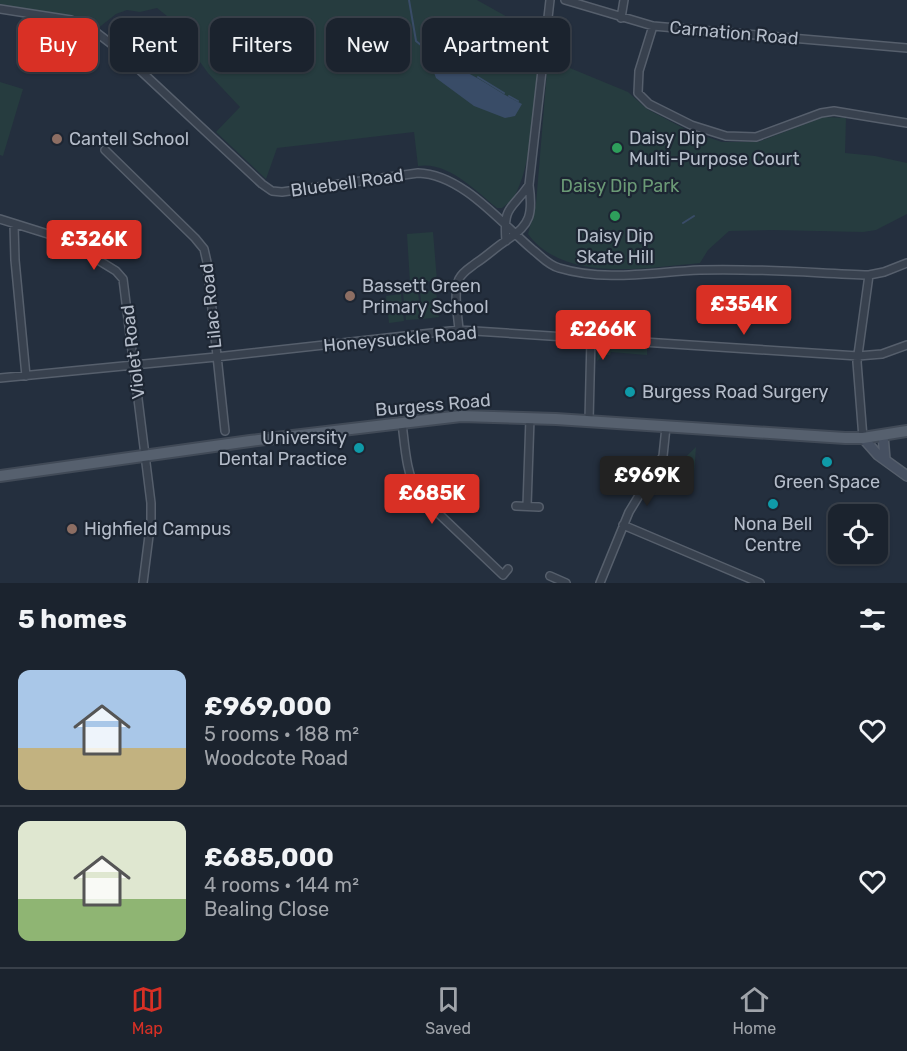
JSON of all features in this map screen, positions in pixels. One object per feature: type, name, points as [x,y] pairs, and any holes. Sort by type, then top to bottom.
[{"type":"main road","name":"Burgess Road","points":[[0,476],[250,441],[461,416],[589,421],[863,438],[907,430]]},
{"type":"street","points":[[459,330],[457,292],[463,273],[517,235],[527,222],[530,211],[529,185],[550,0]]},
{"type":"street","name":"Carnation Road","points":[[565,0],[653,26],[907,48]]},
{"type":"street","points":[[621,18],[624,0]]},
{"type":"street","name":"Bluebell Road","points":[[0,9],[70,20],[98,33],[110,43]]},
{"type":"street","points":[[653,26],[639,71],[638,93],[649,104],[708,132],[734,137],[756,137],[820,113],[834,111],[907,123]]},
{"type":"street","name":"Bluebell Road","points":[[141,72],[239,164],[272,191],[282,192],[418,173],[432,174],[464,191],[517,235]]},
{"type":"street","name":"Lilac Road","points":[[105,150],[204,249],[225,431]]},
{"type":"street","points":[[506,241],[505,224],[509,208],[529,185]]},
{"type":"street","name":"Violet Road","points":[[0,219],[64,239],[121,275],[125,286],[152,512],[143,583]]},
{"type":"street","points":[[14,224],[15,260],[26,376]]},
{"type":"street","points":[[517,235],[552,265],[583,273],[644,275],[709,270],[869,275],[907,263]]},
{"type":"street","points":[[869,275],[858,356],[863,438],[878,455],[907,476]]},
{"type":"street","name":"Honeysuckle Road","points":[[0,378],[459,330],[858,356],[882,354],[907,345]]},
{"type":"street","points":[[589,421],[591,338]]},
{"type":"street","points":[[527,506],[530,418]]},
{"type":"street","points":[[402,423],[407,461],[418,494],[503,575],[508,569]]},
{"type":"street","points":[[600,583],[623,525],[663,456],[666,427]]},
{"type":"street","points":[[883,435],[885,459]]},
{"type":"street","points":[[516,506],[539,507]]},
{"type":"street","points":[[623,525],[760,583]]},
{"type":"street","points":[[550,576],[566,583]]},
{"type":"green space","name":"Daisy Dip Park","points":[[0,0],[477,0],[509,18],[422,18],[422,72],[537,72],[527,161],[516,194],[502,208],[497,208],[451,173],[440,168],[418,166],[414,132],[277,148],[266,179],[216,132],[240,107],[200,62],[198,18],[167,16],[157,8],[140,12],[127,10],[116,14],[98,28],[98,18],[70,18],[0,6]]},
{"type":"green space","name":"Daisy Dip Park","points":[[570,68],[628,92],[647,109],[687,130],[722,142],[758,142],[824,117],[846,118],[845,153],[875,156],[907,163],[907,214],[876,230],[863,232],[729,231],[708,250],[700,263],[608,269],[563,260],[544,250],[528,234],[536,204],[547,72],[570,72]]},
{"type":"green space","points":[[0,82],[23,89],[3,156],[0,155]]},
{"type":"green space","points":[[433,232],[437,281],[410,283],[407,234]]},
{"type":"green space","points":[[436,290],[439,317],[423,319],[420,292]]},
{"type":"green space","points":[[418,292],[421,319],[406,320],[403,293]]},
{"type":"green space","points":[[401,294],[404,321],[389,323],[386,296]]},
{"type":"green space","points":[[605,345],[647,348],[647,355],[611,352],[610,355],[606,355],[606,358],[597,361],[598,348]]},
{"type":"green space","points":[[696,447],[693,488],[665,477]]},
{"type":"water","points":[[434,72],[467,72],[522,104],[515,116],[505,118],[474,106],[436,78]]},
{"type":"waterway","points":[[409,0],[416,41],[422,46]]},
{"type":"waterway","points":[[478,77],[504,93]]},
{"type":"waterway","points":[[509,96],[518,101]]},
{"type":"waterway","points":[[683,223],[694,216]]},
{"type":"place","name":"Cantell School","points":[[57,139]]},
{"type":"place","name":"Daisy Dip Multi-Purpose Court","points":[[617,148]]},
{"type":"place","name":"Daisy Dip Skate Hill","points":[[615,216]]},
{"type":"place","name":"Bassett Green Primary School","points":[[350,296]]},
{"type":"place","name":"Burgess Road Surgery","points":[[630,392]]},
{"type":"place","name":"University Dental Practice","points":[[359,448]]},
{"type":"place","name":"Green Space","points":[[827,462]]},
{"type":"place","name":"Nona Bell Centre","points":[[773,504]]},
{"type":"place","name":"Highfield Campus","points":[[72,529]]}]
